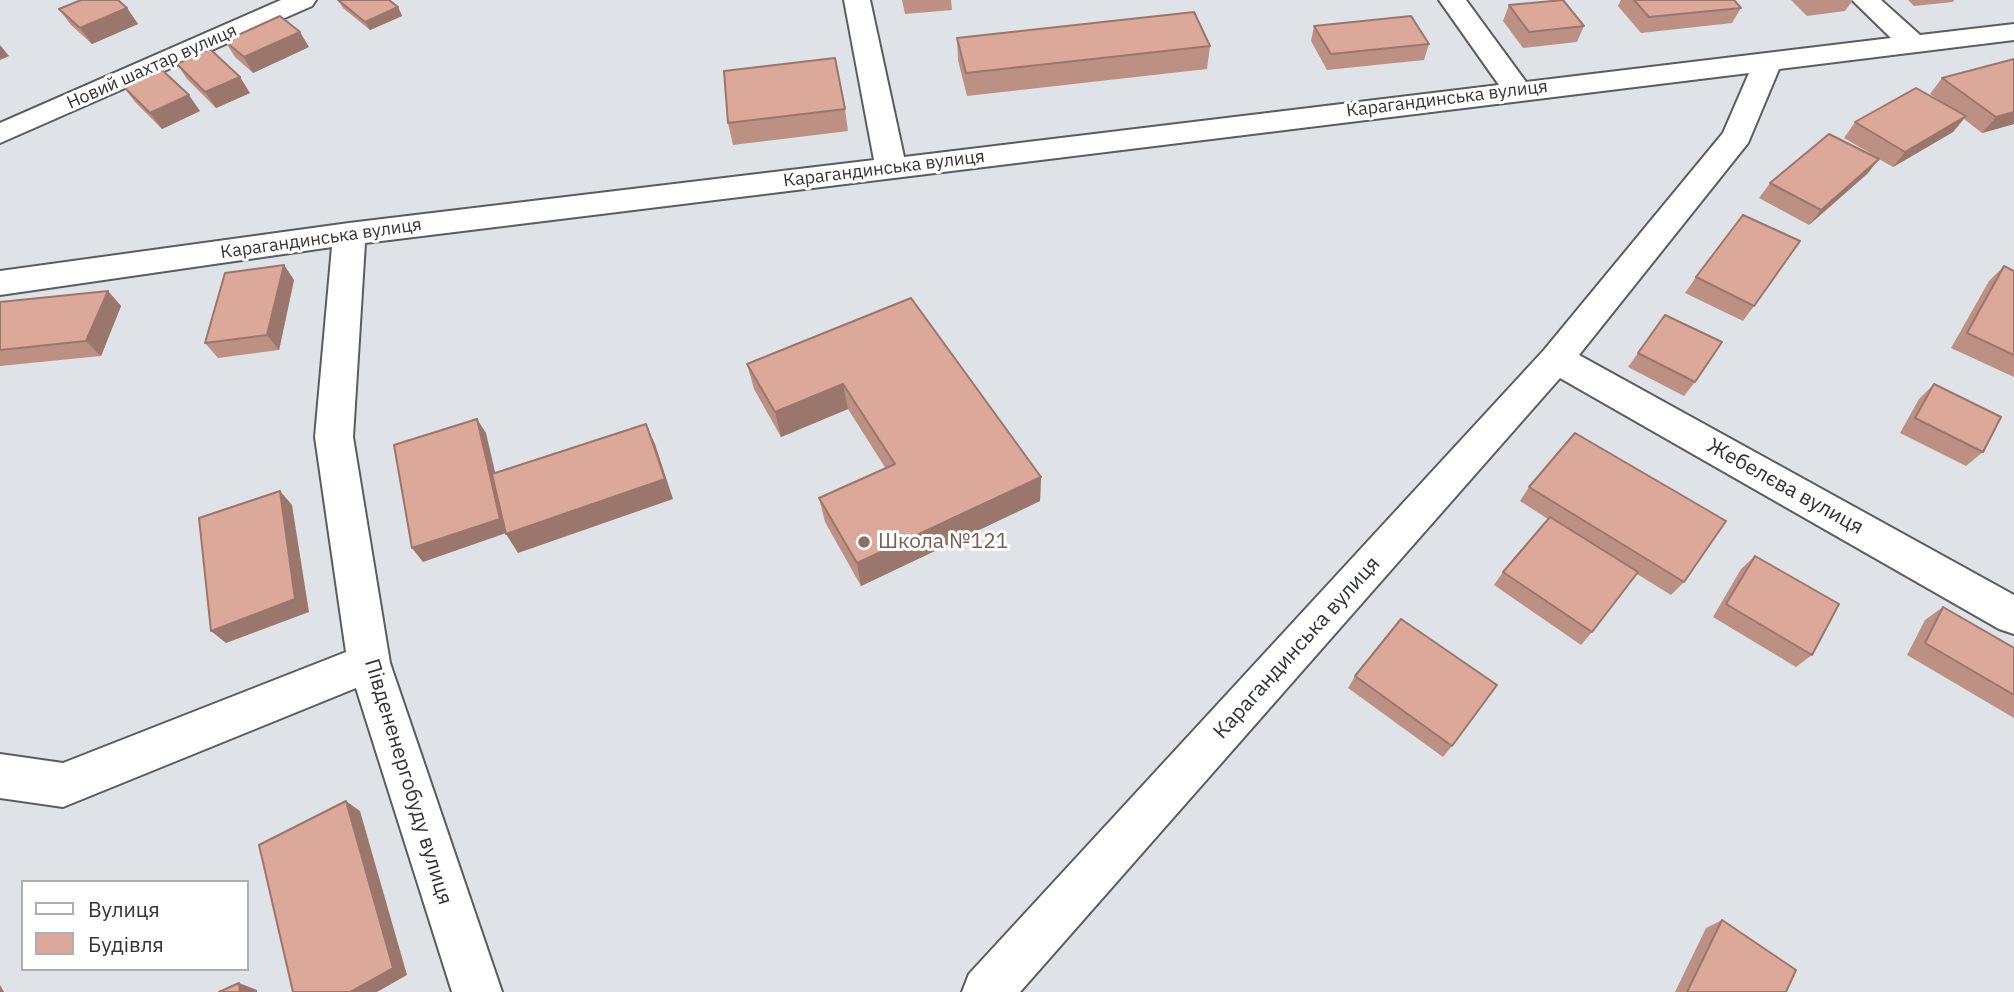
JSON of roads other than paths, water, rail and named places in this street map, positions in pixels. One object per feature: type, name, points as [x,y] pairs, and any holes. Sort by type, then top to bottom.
[{"type":"street","name":"Новий шахтар вулиця","points":[[0,134],[303,0]]},
{"type":"street","points":[[857,0],[891,168]]},
{"type":"street","points":[[1452,0],[1517,90]]},
{"type":"street","points":[[1865,0],[1912,43]]},
{"type":"street","name":"Карагандинська вулиця","points":[[0,283],[349,234],[1517,90],[2014,32]]},
{"type":"street","name":"Карагандинська вулиця","points":[[987,992],[1556,359],[1737,136],[1768,61]]},
{"type":"street","name":"Південенергобуду вулиця","points":[[349,234],[334,437],[369,663],[477,992]]},
{"type":"street","name":"Жебелєва вулиця","points":[[1556,359],[2014,616]]},
{"type":"street","points":[[0,776],[63,785],[369,663]]},
{"type":"place","name":"Школа №121","points":[[864,542]]}]
